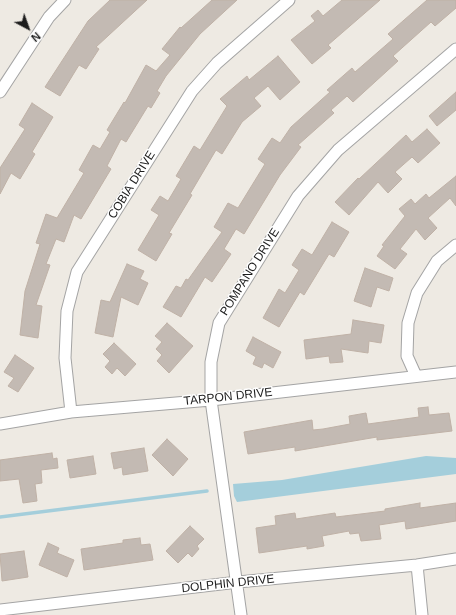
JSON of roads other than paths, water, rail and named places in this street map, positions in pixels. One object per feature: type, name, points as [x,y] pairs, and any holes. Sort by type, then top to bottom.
[{"type":"street","points":[[0,92],[49,17],[65,0]]},
{"type":"street","name":"COBIA DRIVE","points":[[71,412],[65,358],[67,311],[77,272],[192,91],[217,63],[289,0]]},
{"type":"street","name":"POMPANO DRIVE","points":[[241,615],[238,582],[211,400],[211,362],[219,323],[298,196],[338,150],[456,49]]},
{"type":"street","points":[[416,376],[407,356],[408,323],[417,293],[437,262],[456,245]]},
{"type":"street","name":"TARPON DRIVE","points":[[0,424],[71,412],[211,400],[456,372]]},
{"type":"street","name":"DOLPHIN DRIVE","points":[[0,610],[17,612],[238,582],[417,565],[456,559]]},
{"type":"street","points":[[417,565],[422,615]]},
{"type":"water","points":[[426,456],[456,458],[456,474],[237,502],[234,496],[233,484],[282,480]]},
{"type":"waterway","points":[[0,517],[207,491]]}]
